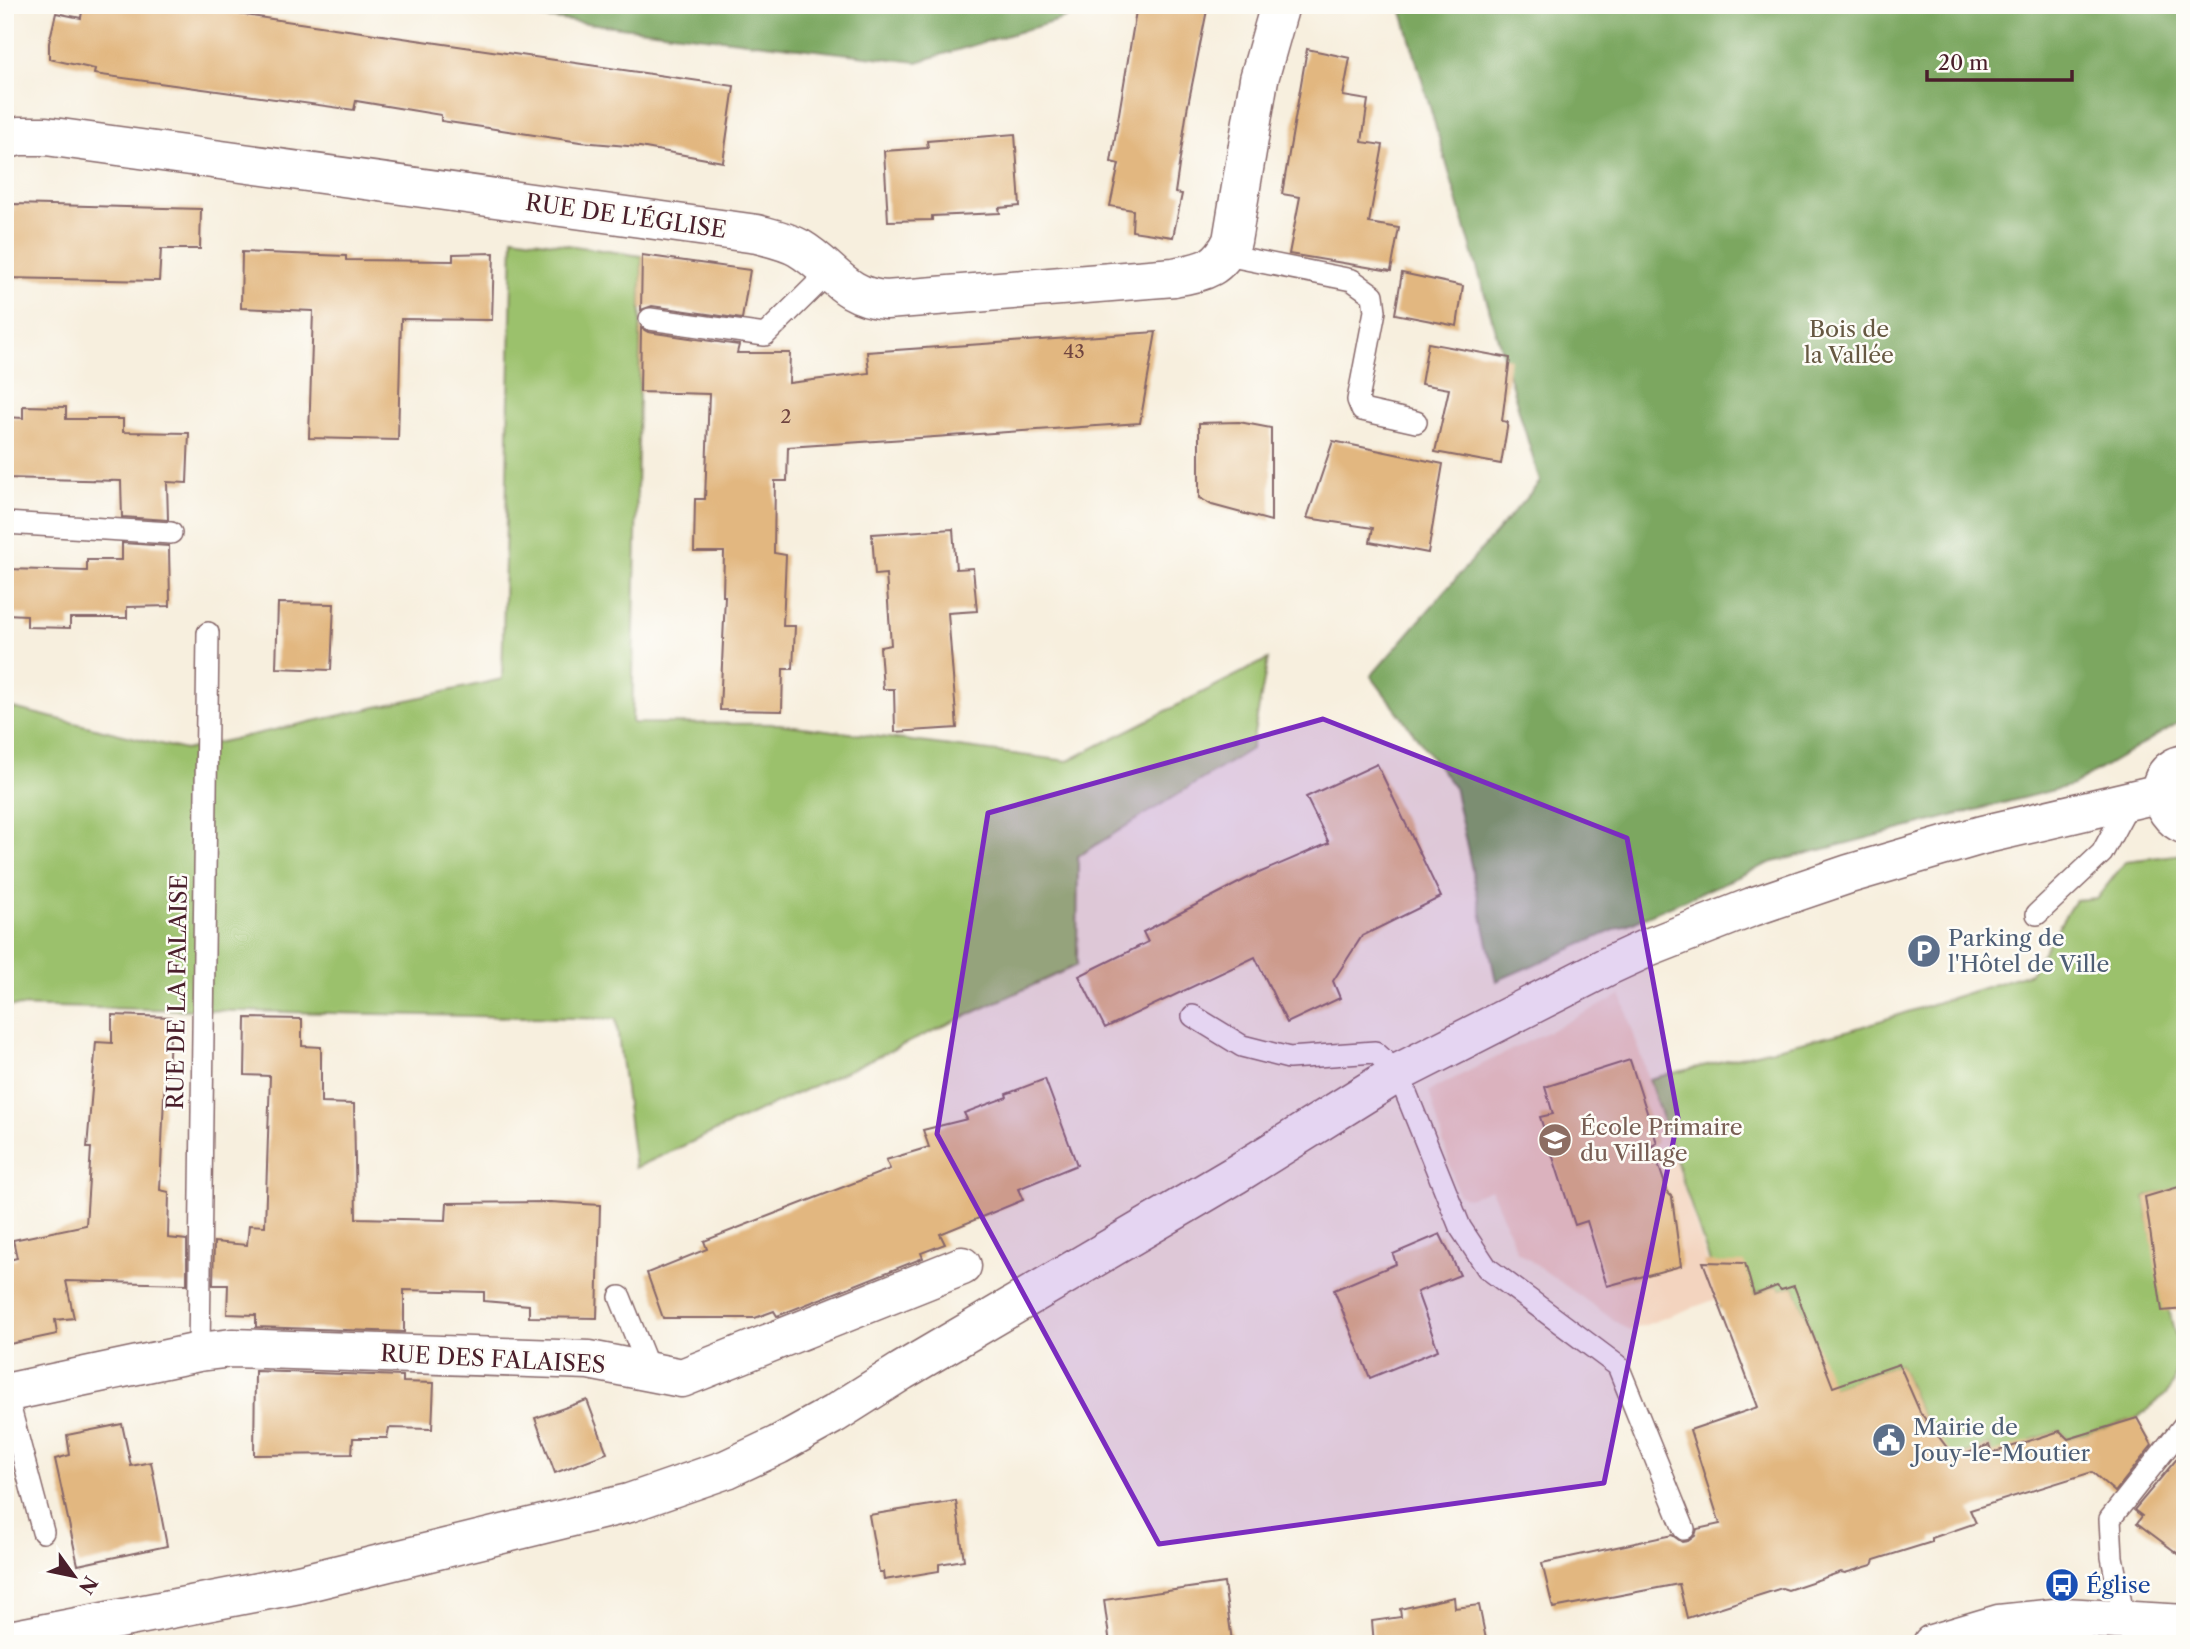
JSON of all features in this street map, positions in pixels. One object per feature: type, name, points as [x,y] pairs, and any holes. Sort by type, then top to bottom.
[{"type":"street","points":[[1226,255],[1232,242],[1259,79],[1280,5]]},
{"type":"street","name":"RUE DE L'ÉGLISE","points":[[5,140],[19,136],[46,136],[757,234],[779,239],[798,248],[853,292],[886,300],[1174,277],[1214,267],[1226,255]]},
{"type":"street","points":[[5,1641],[299,1584],[629,1503],[727,1469],[834,1414],[902,1371],[1235,1175],[1398,1073],[1635,953],[1752,907],[1849,874],[2158,786],[2166,813],[2185,825]]},
{"type":"street","name":"RUE DES FALAISES","points":[[6,1393],[199,1352],[232,1348],[589,1360],[682,1378],[962,1266]]},
{"type":"street","points":[[1932,1644],[1999,1624],[2064,1617],[2185,1624]]},
{"type":"lane","points":[[1226,255],[1352,280],[1373,295],[1375,312],[1358,400],[1362,410],[1416,422]]},
{"type":"lane","points":[[650,319],[765,335],[830,272]]},
{"type":"lane","points":[[5,523],[171,533]]},
{"type":"lane","name":"RUE DE LA FALAISE","points":[[199,1352],[208,633]]},
{"type":"lane","points":[[2037,914],[2102,853],[2158,786]]},
{"type":"lane","points":[[1193,1016],[1252,1050],[1289,1058],[1375,1052],[1398,1073],[1460,1227],[1487,1268],[1618,1366],[1684,1529]]},
{"type":"lane","points":[[620,1297],[650,1372]]},
{"type":"lane","points":[[6,1393],[43,1532]]},
{"type":"lane","points":[[2124,1619],[2112,1557],[2109,1520],[2185,1424]]},
{"type":"highlighted area","points":[[1323,719],[1627,838],[1678,1118],[1604,1483],[1159,1544],[937,1134],[988,813]]},
{"type":"shaded area","name":"École Primaire du Village","points":[[1621,995],[1719,1298],[1629,1331],[1517,1251],[1491,1189],[1468,1198],[1458,1194],[1429,1091]]},
{"type":"green space","points":[[433,5],[1070,5],[1066,18],[917,62]]},
{"type":"green space","name":"Bois de la Vallée","points":[[1400,5],[2185,5],[2185,719],[2073,785],[1770,863],[1496,981],[1454,787],[1371,676],[1540,482]]},
{"type":"green space","points":[[513,237],[642,256],[632,723],[779,724],[1068,761],[1268,659],[1251,749],[1078,856],[1077,965],[635,1168],[616,1019],[5,1006],[5,706],[185,750],[502,679]]},
{"type":"green space","points":[[2185,854],[2185,1186],[2145,1197],[2159,1278],[2179,1347],[2174,1383],[2165,1395],[2137,1418],[2068,1439],[2060,1431],[2031,1440],[2026,1453],[1995,1462],[1989,1445],[1948,1459],[1937,1434],[1920,1412],[1899,1364],[1820,1392],[1813,1336],[1794,1286],[1781,1290],[1776,1286],[1720,1307],[1721,1296],[1649,1079],[1851,1030],[2030,973],[2075,900],[2097,898],[2126,861]]},
{"type":"building","points":[[83,5],[176,5],[734,86],[723,162],[640,147],[580,142],[441,121],[441,115],[356,101],[354,110],[94,74],[95,69],[49,59],[49,43],[56,13],[81,18]]},
{"type":"building","points":[[1137,5],[1208,5],[1187,110],[1175,193],[1182,194],[1173,237],[1132,231],[1133,210],[1110,206],[1119,164],[1111,162]]},
{"type":"building","points":[[1307,49],[1350,58],[1343,96],[1368,100],[1362,142],[1383,145],[1369,223],[1399,228],[1391,271],[1289,254],[1300,197],[1282,194]]},
{"type":"building","points":[[1015,134],[1020,206],[999,208],[1000,213],[932,216],[932,220],[888,221],[884,151],[928,148],[927,141]]},
{"type":"building","points":[[13,204],[201,209],[200,249],[161,249],[159,281],[5,278],[5,220],[12,220]]},
{"type":"building","points":[[242,252],[346,256],[346,260],[453,261],[453,254],[494,253],[492,320],[401,319],[398,440],[309,438],[313,311],[241,308]]},
{"type":"building","points":[[642,255],[750,270],[742,319],[652,306],[641,310]]},
{"type":"building","points":[[1402,273],[1463,286],[1457,326],[1395,314]]},
{"type":"building","points":[[641,328],[648,332],[739,345],[737,353],[790,353],[789,383],[869,373],[867,352],[1156,332],[1140,423],[788,447],[787,481],[775,481],[774,553],[786,555],[783,626],[795,626],[793,669],[783,669],[782,711],[720,710],[725,596],[724,552],[694,552],[695,499],[705,499],[709,394],[640,392]]},
{"type":"building","points":[[1428,343],[1510,358],[1502,421],[1508,422],[1501,464],[1435,452],[1449,389],[1421,384]]},
{"type":"building","points":[[23,406],[66,407],[66,419],[123,419],[123,432],[189,433],[187,483],[167,482],[168,520],[122,517],[121,481],[5,478],[5,417],[23,418]]},
{"type":"building","points":[[1239,422],[1271,428],[1271,521],[1212,505],[1199,498],[1199,423]]},
{"type":"building","points":[[1333,441],[1443,464],[1428,553],[1370,542],[1373,528],[1307,518]]},
{"type":"building","points":[[953,529],[956,569],[973,568],[977,611],[948,613],[957,728],[895,732],[894,689],[883,689],[880,647],[891,645],[886,574],[875,575],[872,534]]},
{"type":"building","points":[[122,543],[169,546],[170,606],[127,607],[127,618],[70,618],[70,628],[27,627],[27,615],[5,614],[5,569],[87,571],[87,560],[122,560]]},
{"type":"building","points":[[278,603],[334,604],[331,670],[276,668]]},
{"type":"building","points":[[1377,764],[1441,897],[1362,936],[1333,981],[1340,998],[1287,1023],[1255,957],[1105,1028],[1079,976],[1148,942],[1143,932],[1252,876],[1329,843],[1306,797]]},
{"type":"building","points":[[112,1015],[171,1017],[168,1073],[165,1073],[160,1190],[169,1192],[168,1238],[187,1240],[187,1284],[66,1281],[74,1318],[55,1320],[57,1334],[5,1345],[5,1261],[17,1258],[13,1240],[86,1225],[91,1148],[87,1148],[96,1042],[112,1043]]},
{"type":"building","points":[[246,1018],[302,1019],[302,1046],[321,1047],[321,1103],[354,1104],[356,1218],[446,1220],[447,1203],[550,1202],[600,1205],[597,1318],[529,1317],[529,1305],[484,1301],[484,1292],[404,1290],[404,1332],[256,1327],[256,1315],[227,1314],[228,1285],[213,1285],[214,1242],[247,1245],[249,1225],[265,1226],[270,1076],[245,1075]]},
{"type":"building","points":[[1630,1060],[1657,1143],[1652,1146],[1668,1193],[1672,1197],[1681,1266],[1607,1286],[1587,1221],[1575,1225],[1540,1117],[1553,1114],[1545,1087]]},
{"type":"building","points":[[1045,1079],[1077,1165],[1018,1189],[1023,1200],[940,1234],[945,1244],[921,1253],[923,1258],[777,1316],[774,1311],[755,1318],[663,1318],[647,1273],[707,1249],[704,1241],[890,1169],[886,1160],[929,1147],[923,1130],[967,1119],[964,1113]]},
{"type":"building","points":[[2185,1185],[2185,1309],[2162,1311],[2145,1197]]},
{"type":"building","points":[[1440,1234],[1460,1275],[1417,1292],[1438,1350],[1370,1378],[1334,1290],[1396,1264],[1393,1254]]},
{"type":"building","name":"Mairie de Jouy-le-Moutier","points":[[1703,1262],[1745,1263],[1754,1295],[1777,1286],[1781,1290],[1794,1286],[1833,1387],[1899,1364],[1920,1412],[1955,1458],[1989,1445],[1992,1453],[2060,1431],[2068,1439],[2137,1418],[2152,1445],[2115,1492],[2092,1472],[1970,1510],[1976,1523],[1932,1538],[1932,1542],[1874,1560],[1872,1565],[1841,1572],[1788,1590],[1782,1588],[1687,1618],[1679,1584],[1553,1608],[1542,1563],[1672,1535],[1682,1542],[1688,1541],[1695,1536],[1697,1529],[1720,1524],[1690,1430],[1758,1407]]},
{"type":"building","points":[[255,1371],[403,1376],[403,1382],[434,1383],[432,1429],[389,1428],[387,1438],[353,1438],[352,1454],[254,1455]]},
{"type":"building","points":[[587,1400],[607,1453],[555,1473],[535,1418]]},
{"type":"building","points":[[122,1424],[131,1466],[151,1462],[167,1546],[78,1565],[55,1459],[70,1455],[67,1435]]},
{"type":"building","points":[[2185,1449],[2185,1559],[2137,1523],[2142,1516],[2134,1510]]},
{"type":"building","points":[[956,1501],[964,1560],[939,1564],[939,1571],[884,1580],[883,1572],[879,1572],[869,1515]]},
{"type":"building","points":[[1224,1583],[1232,1641],[1212,1644],[1110,1644],[1104,1600]]},
{"type":"building","points":[[1454,1597],[1455,1608],[1479,1605],[1487,1644],[1374,1644],[1372,1621],[1401,1617],[1400,1609]]},
{"type":"place","name":"Parking de l'Hôtel de Ville","points":[[1924,951]]},
{"type":"place","name":"École Primaire du Village","points":[[1555,1140]]},
{"type":"place","name":"Mairie de Jouy-le-Moutier","points":[[1889,1440]]},
{"type":"place","name":"Église","points":[[2062,1585]]}]
